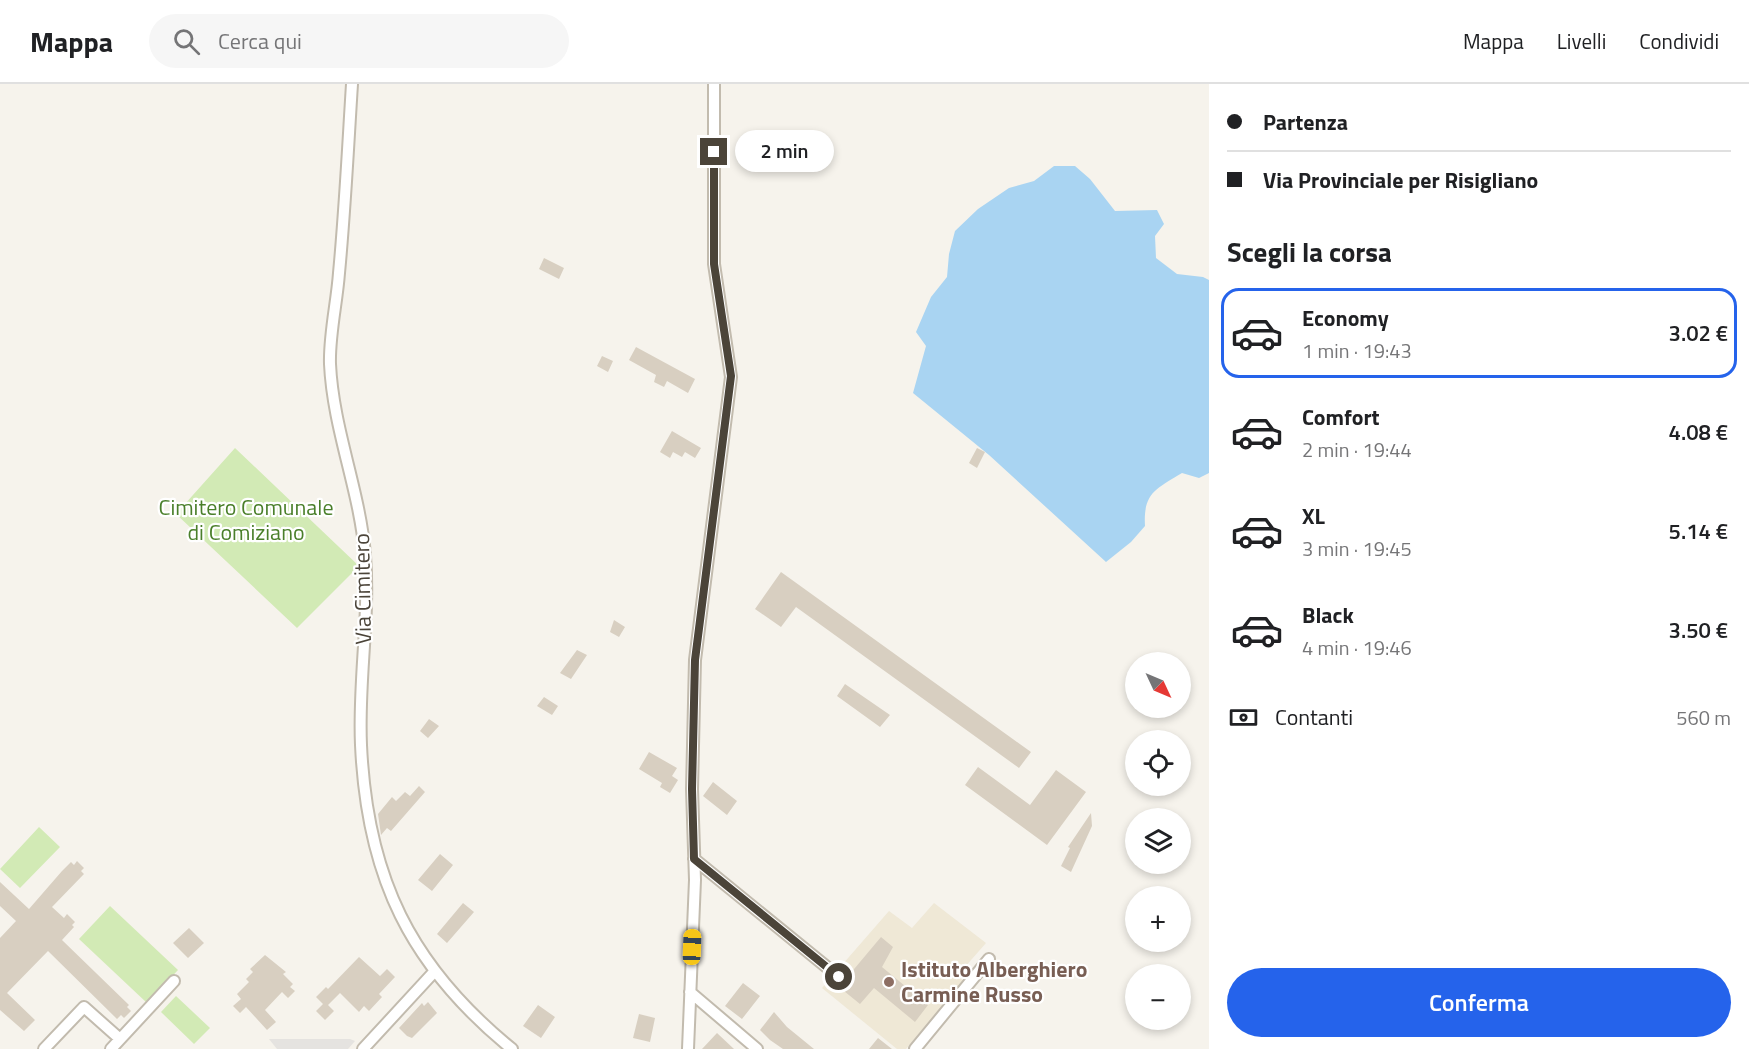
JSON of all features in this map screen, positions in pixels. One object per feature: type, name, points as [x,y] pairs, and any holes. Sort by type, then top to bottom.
[{"type":"street","name":"Via Cimitero","points":[[352,84],[344,221],[330,363],[336,410],[360,518],[365,556],[367,612],[361,744],[367,804],[375,850],[397,911],[418,951],[467,1009],[509,1048]]},
{"type":"street","points":[[688,1049],[694,859],[692,789],[695,660],[731,376],[714,264],[714,84]]},
{"type":"street","points":[[694,859],[839,977]]},
{"type":"street","points":[[915,1049],[989,959]]},
{"type":"street","points":[[363,1049],[434,972]]},
{"type":"street","points":[[111,1049],[174,981]]},
{"type":"street","points":[[690,992],[757,1049]]},
{"type":"street","points":[[44,1049],[84,1007],[120,1039]]},
{"type":"shaded area","points":[[934,903],[986,943],[957,976],[964,981],[906,1049],[897,1049],[822,988],[889,911],[912,928]]},
{"type":"shaded area","points":[[269,1039],[350,1039],[355,1041],[348,1049],[277,1049]]},
{"type":"green space","name":"Cimitero Comunale di Comiziano","points":[[235,448],[359,566],[297,628],[176,514]]},
{"type":"green space","points":[[39,827],[60,847],[20,888],[0,869]]},
{"type":"green space","points":[[110,906],[178,970],[147,1003],[79,939]]},
{"type":"green space","points":[[176,996],[210,1028],[194,1044],[161,1012]]},
{"type":"water","points":[[1054,166],[1075,166],[1090,179],[1115,211],[1157,210],[1164,224],[1155,236],[1156,258],[1177,274],[1203,277],[1209,280],[1209,473],[1199,478],[1182,473],[1158,488],[1146,506],[1145,526],[1131,542],[1106,562],[989,455],[913,393],[926,346],[916,332],[931,297],[947,277],[949,254],[955,231],[978,209],[1009,188],[1034,181]]},
{"type":"building","points":[[544,258],[564,268],[559,279],[539,269]]},
{"type":"building","points":[[636,347],[695,379],[688,393],[667,381],[664,387],[654,382],[656,375],[629,360]]},
{"type":"building","points":[[602,356],[613,361],[608,372],[597,366]]},
{"type":"building","points":[[672,431],[701,448],[695,458],[685,452],[682,457],[673,452],[670,458],[660,452]]},
{"type":"building","points":[[977,448],[985,452],[977,468],[969,463]]},
{"type":"building","points":[[781,572],[1031,752],[1019,768],[796,607],[781,627],[755,609]]},
{"type":"building","points":[[614,620],[625,627],[619,637],[610,632]]},
{"type":"building","points":[[577,650],[587,655],[571,679],[560,673]]},
{"type":"building","points":[[845,684],[890,715],[880,727],[837,696]]},
{"type":"building","points":[[544,697],[558,706],[552,715],[537,706]]},
{"type":"building","points":[[429,719],[439,726],[428,738],[420,731]]},
{"type":"building","points":[[649,752],[677,768],[672,776],[678,780],[670,793],[660,787],[662,783],[639,769]]},
{"type":"building","points":[[978,767],[1030,805],[1056,770],[1086,792],[1047,845],[965,785]]},
{"type":"building","points":[[713,782],[737,801],[727,815],[703,796]]},
{"type":"building","points":[[419,786],[425,792],[391,831],[387,828],[381,835],[378,814],[392,797],[396,801],[405,792],[410,796]]},
{"type":"building","points":[[1091,813],[1092,826],[1071,872],[1061,866],[1070,848],[1068,847]]},
{"type":"building","points":[[440,854],[453,865],[432,891],[418,880]]},
{"type":"building","points":[[77,861],[84,868],[81,871],[84,874],[52,907],[64,918],[67,914],[75,922],[72,925],[74,927],[62,940],[129,1005],[127,1007],[131,1011],[124,1018],[121,1015],[117,1019],[48,951],[7,993],[35,1020],[24,1031],[0,1010],[0,938],[16,921],[0,906],[0,882],[29,909],[71,862],[74,865]]},
{"type":"building","points":[[463,903],[474,912],[447,943],[437,934]]},
{"type":"building","points":[[189,928],[204,943],[188,958],[173,943]]},
{"type":"building","points":[[881,937],[893,947],[882,967],[928,1005],[915,1022],[874,988],[860,1004],[839,987]]},
{"type":"building","points":[[265,955],[286,972],[283,974],[293,984],[290,987],[295,991],[288,998],[282,992],[265,1010],[276,1022],[267,1030],[246,1007],[240,1013],[233,1006],[241,999],[237,994],[249,982],[246,979],[253,972],[250,969]]},
{"type":"building","points":[[359,957],[380,976],[387,969],[395,977],[379,994],[382,997],[369,1011],[364,1006],[359,1012],[340,993],[328,1005],[334,1011],[325,1020],[316,1011],[323,1004],[316,997],[326,987],[328,989]]},
{"type":"building","points":[[743,983],[760,996],[742,1019],[725,1006]]},
{"type":"building","points":[[428,1002],[437,1013],[412,1038],[407,1036],[399,1028],[422,1003],[424,1006]]},
{"type":"building","points":[[538,1005],[555,1017],[541,1038],[523,1026]]},
{"type":"building","points":[[774,1012],[787,1027],[814,1049],[783,1049],[770,1040],[760,1030]]},
{"type":"building","points":[[639,1014],[655,1018],[650,1042],[633,1038]]},
{"type":"building","points":[[717,1033],[734,1049],[702,1049]]},
{"type":"building","points":[[878,1038],[892,1049],[869,1049]]},
{"type":"place","name":"Istituto Alberghiero Carmine Russo","points":[[889,982]]},
{"type":"route","points":[[714,152],[714,264],[731,376],[695,660],[692,789],[694,859],[839,977]]}]
